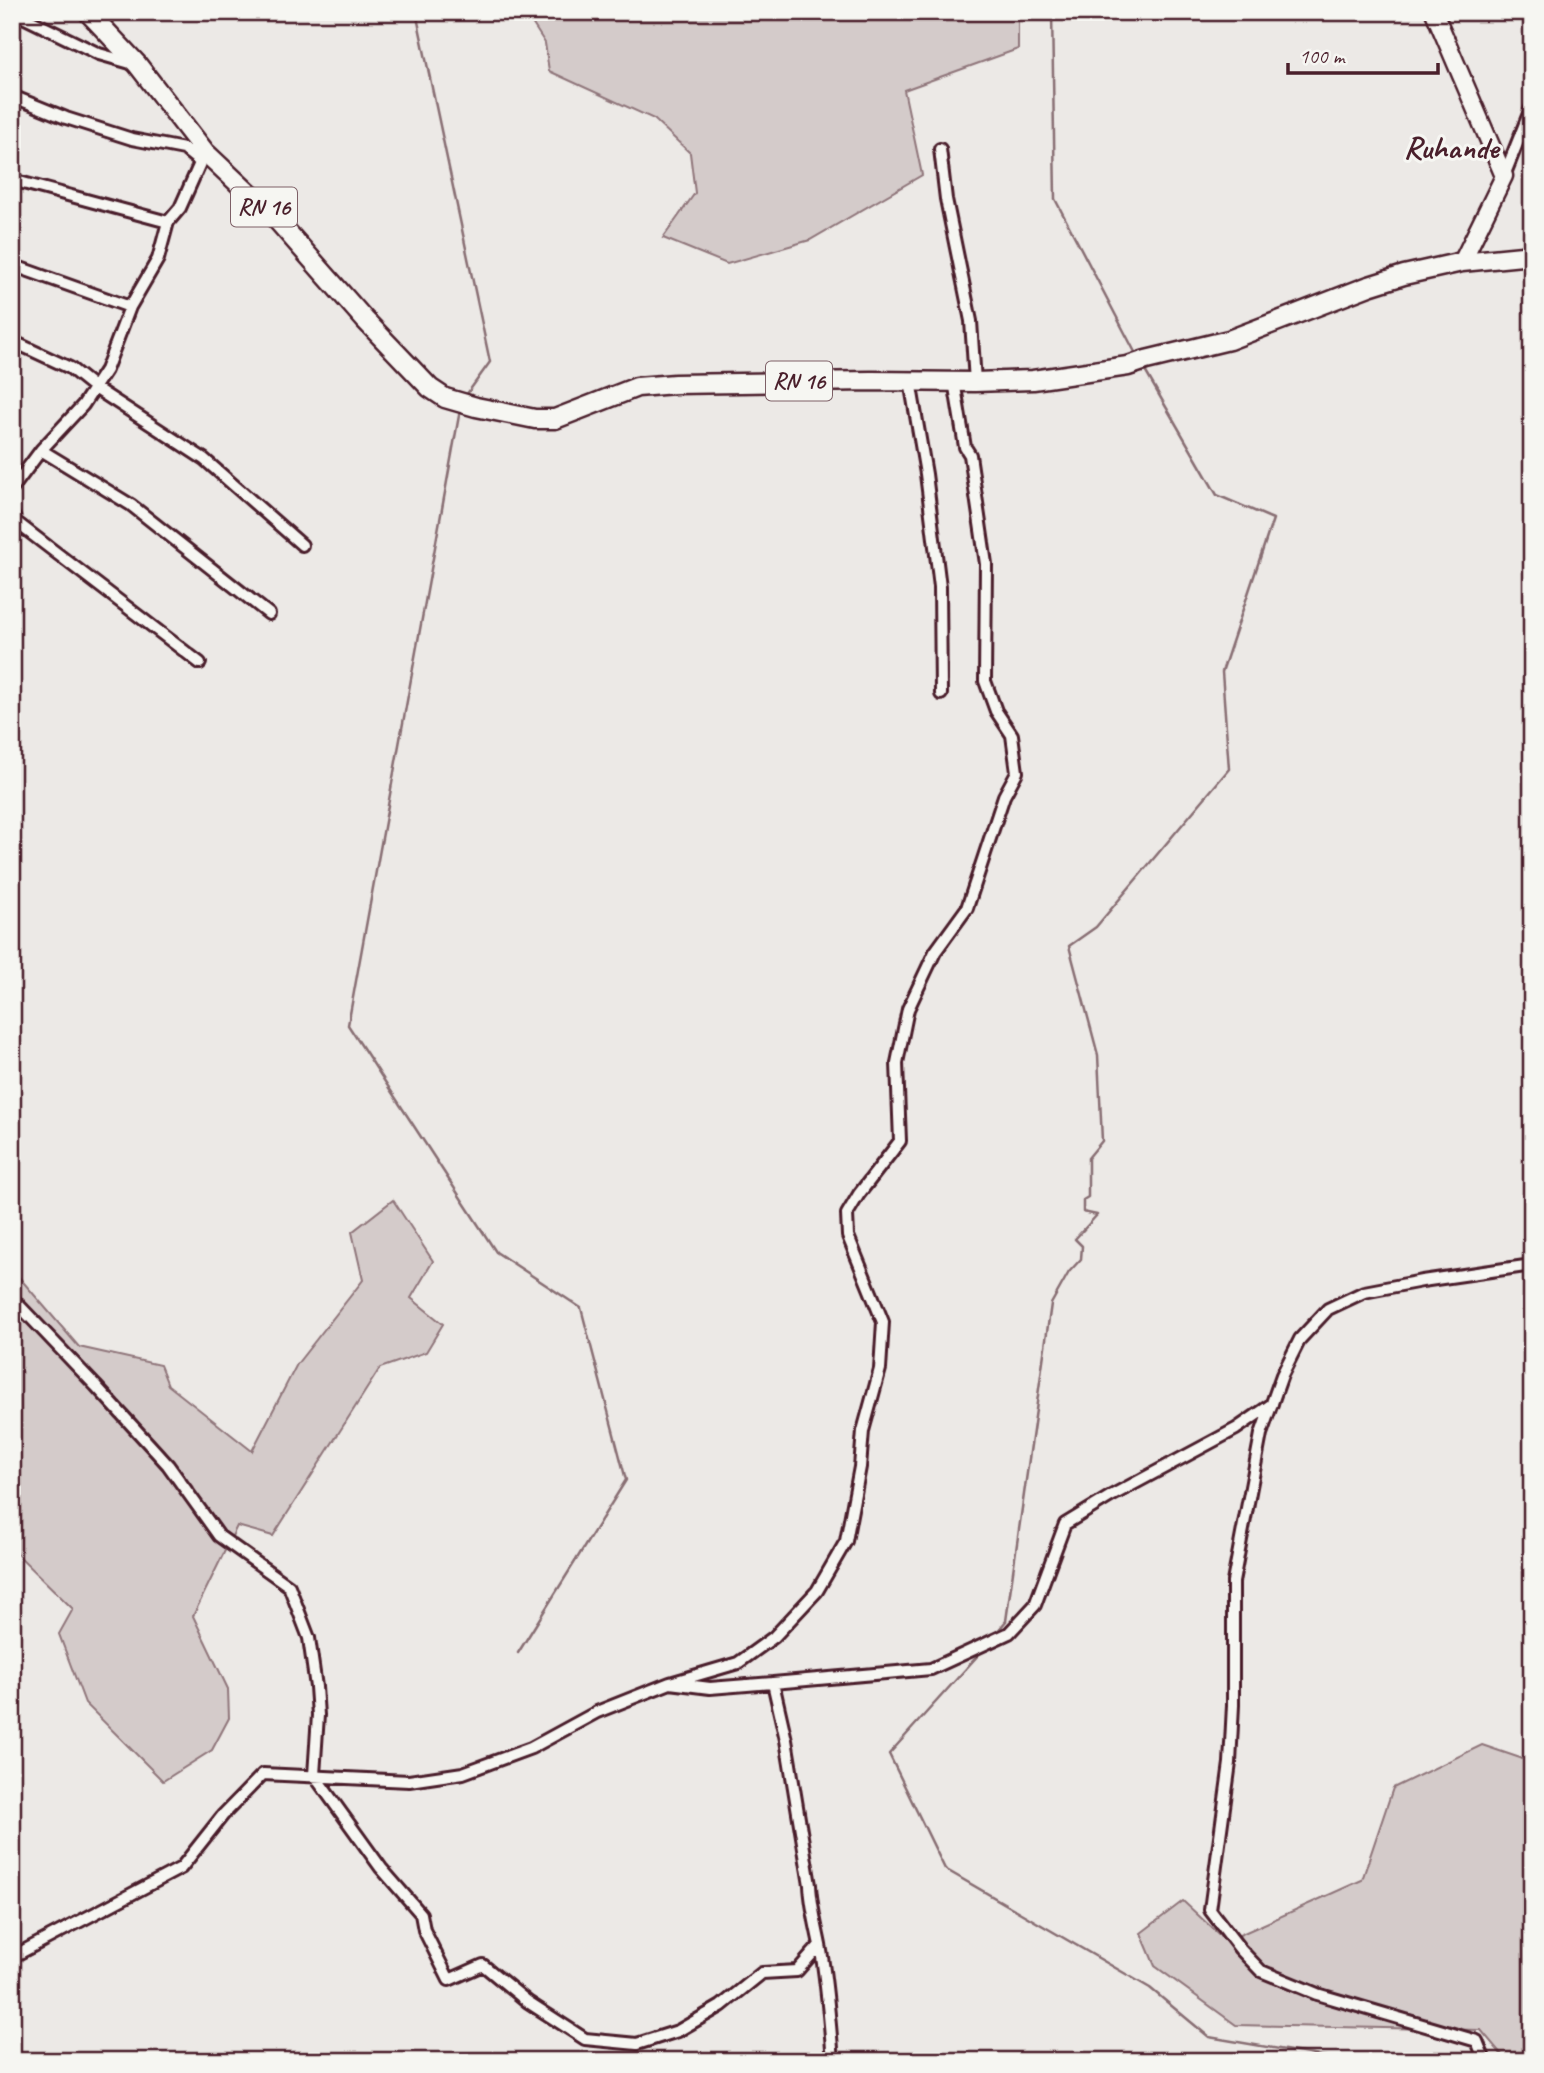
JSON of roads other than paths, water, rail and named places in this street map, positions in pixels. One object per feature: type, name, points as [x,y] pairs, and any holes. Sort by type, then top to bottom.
[{"type":"main road","name":"RN 16","points":[[88,12],[137,64],[203,157],[276,219],[365,320],[430,388],[445,398],[535,419],[555,419],[637,387],[675,384],[1033,380],[1128,366],[1229,340],[1369,286],[1462,262],[1532,255]]},
{"type":"main road","points":[[1434,12],[1504,176],[1462,262]]},
{"type":"street","points":[[13,12],[99,54],[137,64]]},
{"type":"street","points":[[12,96],[66,118],[132,139],[184,149],[203,157],[180,208],[168,222],[158,259],[130,307],[106,370],[83,405],[41,450],[12,489]]},
{"type":"street","points":[[1504,176],[1532,106]]},
{"type":"street","points":[[940,149],[946,199],[971,321],[975,382]]},
{"type":"street","points":[[12,180],[168,222]]},
{"type":"street","points":[[12,265],[130,307]]},
{"type":"street","points":[[12,341],[70,368],[95,388],[204,459],[302,544]]},
{"type":"street","points":[[910,381],[926,474],[940,587],[941,694]]},
{"type":"street","points":[[12,1957],[181,1868],[223,1815],[263,1774],[409,1781],[463,1773],[531,1748],[597,1712],[670,1683],[738,1663],[774,1637],[817,1591],[846,1541],[860,1467],[863,1431],[880,1369],[883,1322],[848,1236],[847,1214],[900,1140],[897,1063],[908,1009],[934,952],[967,908],[1004,796],[1017,772],[1012,735],[996,711],[985,681],[986,564],[970,455],[965,447],[954,381]]},
{"type":"street","points":[[41,450],[131,505],[269,614]]},
{"type":"street","points":[[12,542],[14,517]]},
{"type":"street","points":[[14,517],[200,663]]},
{"type":"street","points":[[1485,2061],[1477,2041],[1317,1994],[1261,1971],[1210,1910],[1230,1763],[1233,1582],[1261,1434],[1282,1375],[1300,1339],[1328,1309],[1364,1292],[1532,1265]]},
{"type":"street","points":[[12,1298],[167,1465],[219,1536],[289,1586],[309,1638],[316,1687],[318,1715],[314,1775],[381,1868],[421,1914],[424,1930],[449,1980],[483,1965],[528,2002],[585,2039],[638,2044],[678,2031],[721,2006],[762,1973],[797,1971],[820,1945]]},
{"type":"street","points":[[670,1683],[710,1688],[931,1669],[1009,1633],[1035,1605],[1065,1524],[1236,1429],[1272,1404]]},
{"type":"street","points":[[773,1683],[786,1740],[810,1885],[811,1907],[820,1945],[833,2061]]},
{"type":"waterway","points":[[416,12],[490,362],[464,398]]},
{"type":"waterway","points":[[1052,12],[1055,199],[1137,356]]},
{"type":"waterway","points":[[996,1633],[1006,1621],[1051,1304],[1069,1272],[1081,1259],[1082,1246],[1075,1239],[1097,1215],[1083,1212],[1083,1200],[1088,1197],[1088,1158],[1102,1141],[1098,1055],[1069,946],[1096,927],[1229,769],[1222,672],[1273,519],[1217,495],[1144,369]]},
{"type":"waterway","points":[[460,410],[348,1025],[496,1252],[581,1308],[626,1480],[518,1653]]},
{"type":"waterway","points":[[981,1652],[889,1754],[945,1869],[1150,1988],[1209,2037],[1349,2061]]},
{"type":"district","name":"Ruhande","points":[[1451,147]]}]
